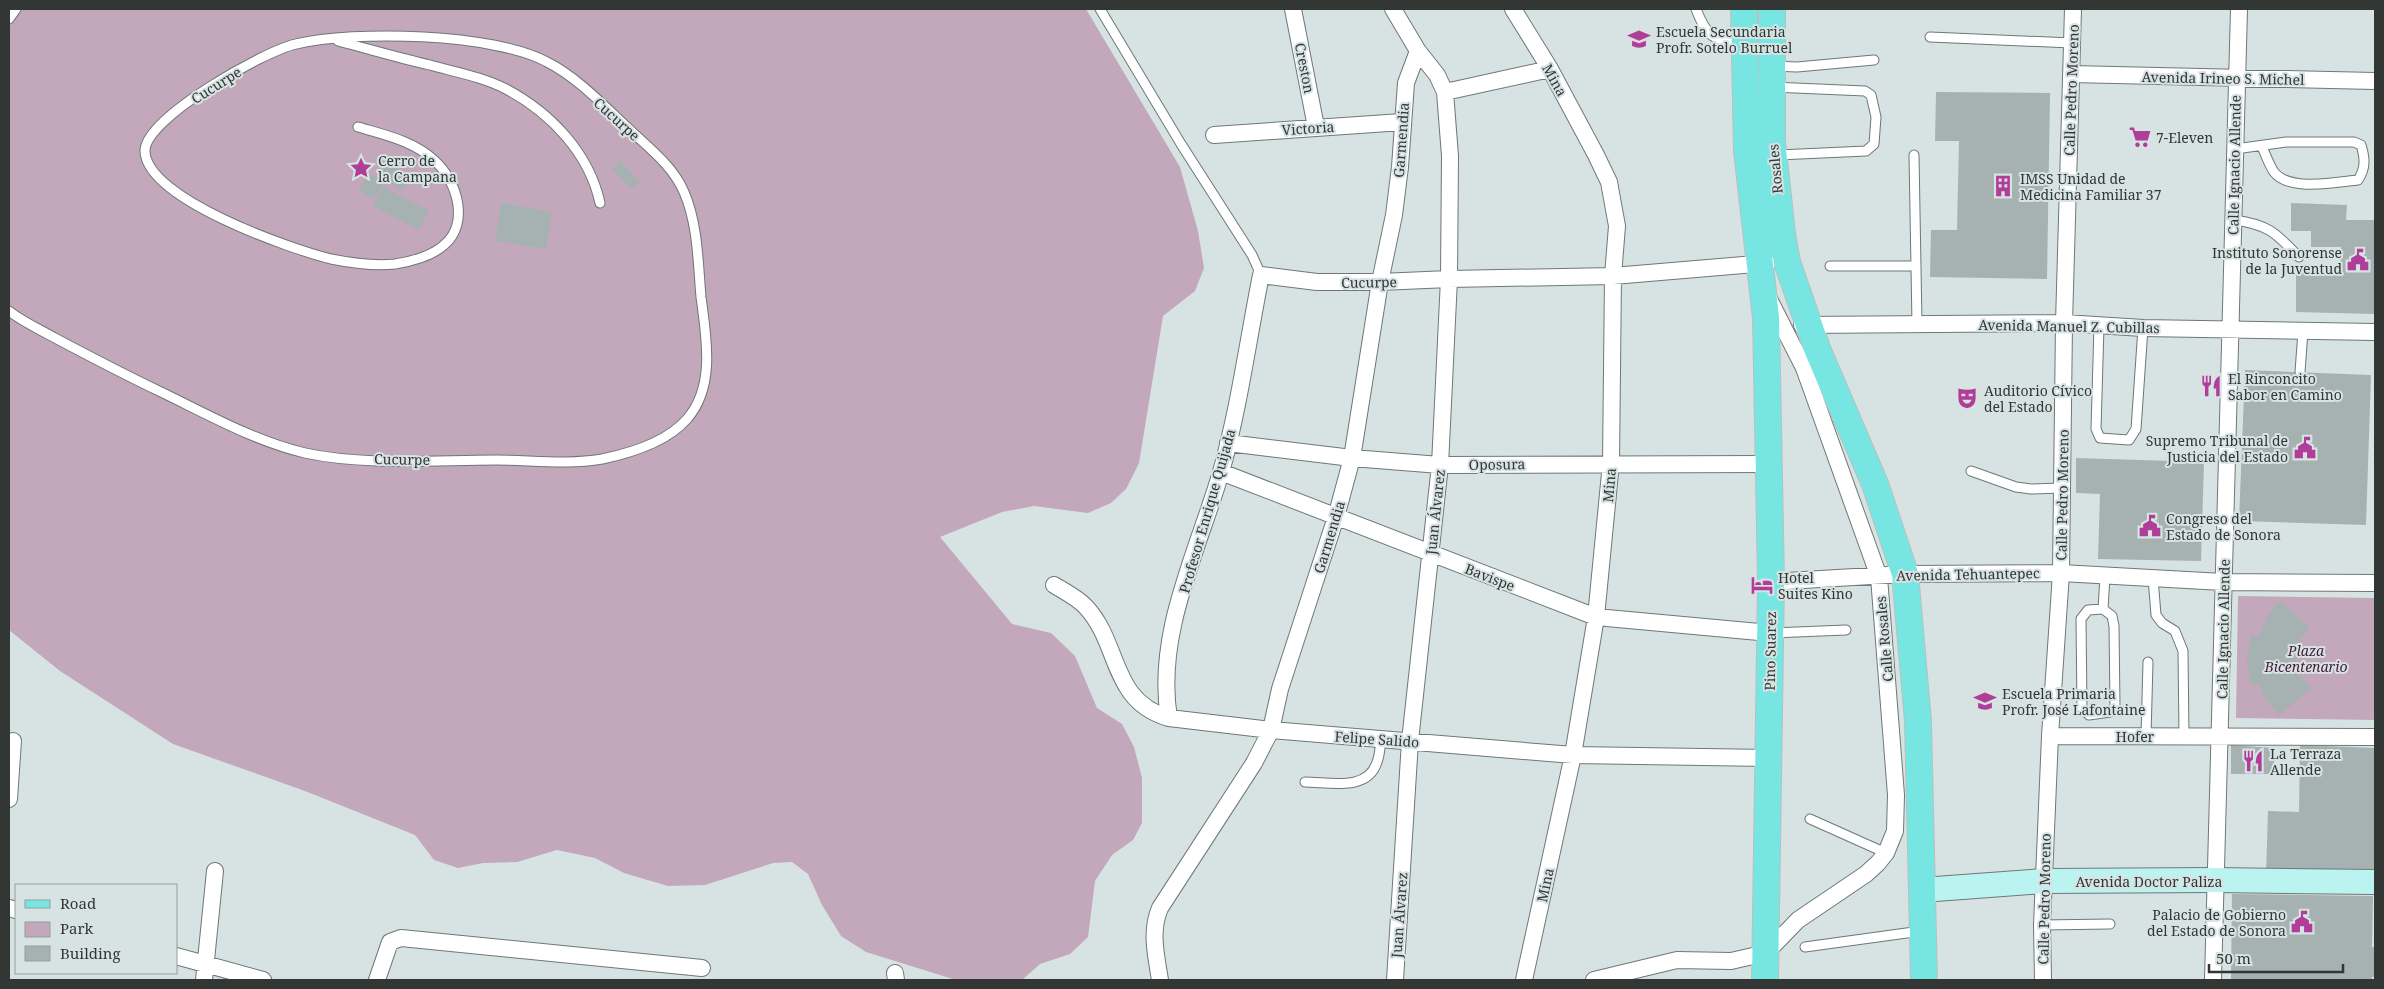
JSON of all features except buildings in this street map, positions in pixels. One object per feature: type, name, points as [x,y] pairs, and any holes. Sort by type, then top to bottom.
[{"type":"main road","name":"Rosales","points":[[1744,9],[1747,152],[1759,263]]},
{"type":"main road","name":"Rosales","points":[[1772,9],[1773,155],[1787,262],[1786,331]]},
{"type":"main road","name":"Pino Suarez","points":[[1759,263],[1763,289],[1786,331],[1767,464],[1771,582],[1765,980]]},
{"type":"main road","name":"Calle Rosales","points":[[1786,331],[1828,376],[1875,484],[1905,574],[1918,721],[1924,980]]},
{"type":"street","name":"Creston","points":[[1293,9],[1316,127]]},
{"type":"street","name":"Juan Álvarez","points":[[1393,9],[1416,56],[1437,75],[1445,92],[1450,156],[1449,279],[1440,465],[1410,741],[1395,980]]},
{"type":"street","name":"Mina","points":[[1513,9],[1550,69],[1609,182],[1617,226],[1613,276],[1611,463],[1596,617],[1573,755],[1524,980]]},
{"type":"street","name":"Calle Pedro Moreno","points":[[2043,980],[2042,925],[2050,736],[2061,573],[2064,324],[2073,9]]},
{"type":"street","name":"Calle Ignacio Allende","points":[[2213,980],[2239,9]]},
{"type":"street","name":"Garmendia","points":[[1160,980],[1154,928],[1160,908],[1254,763],[1271,730],[1280,689],[1336,517],[1352,458],[1380,282],[1398,187],[1406,83],[1416,56]]},
{"type":"street","points":[[1445,92],[1550,69]]},
{"type":"street","name":"Avenida Irineo S. Michel","points":[[2071,74],[2375,81]]},
{"type":"street","name":"Victoria","points":[[1214,135],[1402,122]]},
{"type":"street","name":"Cucurpe","points":[[1261,275],[1317,282],[1380,282],[1613,276],[1787,262]]},
{"type":"street","name":"Profesor Enrique Quijada","points":[[1169,718],[1165,679],[1173,631],[1221,472],[1261,275]]},
{"type":"street","name":"Avenida Manuel Z. Cubillas","points":[[1786,331],[1918,324],[2064,324],[2143,328],[2375,332]]},
{"type":"street","name":"Calle Rosales","points":[[1766,953],[1798,920],[1866,874],[1886,853],[1895,831],[1896,795],[1878,577],[1804,368],[1786,331]]},
{"type":"street","name":"Oposura","points":[[1228,443],[1352,458],[1440,465],[1767,464]]},
{"type":"street","name":"Bavispe","points":[[1221,472],[1596,617],[1770,633]]},
{"type":"street","name":"Avenida Tehuantepec","points":[[1771,582],[1905,574],[2061,573],[2223,582],[2375,583]]},
{"type":"street","name":"Felipe Salido","points":[[1054,585],[1086,607],[1099,626],[1130,692],[1140,704],[1153,713],[1169,718],[1271,730],[1573,755],[1769,758]]},
{"type":"street","name":"Hofer","points":[[2050,736],[2375,737]]},
{"type":"street","points":[[9,799],[13,741]]},
{"type":"street","points":[[205,973],[215,871]]},
{"type":"street","name":"Avenida Doctor Paliza","points":[[1922,890],[2044,882],[2215,880],[2375,882]]},
{"type":"street","points":[[377,980],[390,942],[401,938],[702,968]]},
{"type":"street","points":[[1594,980],[1630,977],[1677,960],[1732,961],[1766,953]]},
{"type":"street","points":[[178,957],[205,973],[263,980]]},
{"type":"lane","points":[[9,19],[16,9]]},
{"type":"lane","points":[[1100,9],[1180,144],[1252,255],[1261,275]]},
{"type":"lane","points":[[1696,9],[1702,23],[1712,38],[1720,42],[1745,43]]},
{"type":"lane","points":[[1930,37],[2072,43]]},
{"type":"lane","points":[[328,38],[481,79],[506,89],[532,106],[572,143],[596,182],[600,203]]},
{"type":"lane","name":"Cucurpe","points":[[9,311],[94,359],[200,411],[241,430],[305,453],[375,460],[596,460],[648,445],[673,432],[689,417],[700,398],[706,375],[706,347],[693,221],[684,191],[669,167],[600,103],[554,67],[539,58],[492,44],[441,38],[328,38],[293,44],[271,52],[183,106],[164,120],[152,132],[145,146],[146,159],[154,174],[168,188],[188,202],[275,240],[337,260],[367,264],[396,264],[426,256],[446,244],[455,230],[458,203],[454,189],[445,173],[434,160],[418,149],[395,138],[358,127]]},
{"type":"lane","points":[[1772,77],[1796,67],[1874,60]]},
{"type":"lane","points":[[1772,77],[1865,91],[1871,96],[1876,117],[1874,144],[1866,151],[1773,155]]},
{"type":"lane","points":[[2235,149],[2262,147],[2286,142],[2354,142],[2361,145],[2364,157],[2363,172],[2358,180],[2324,184],[2295,184],[2274,172],[2262,147]]},
{"type":"lane","points":[[1914,155],[1918,324]]},
{"type":"lane","points":[[2233,220],[2248,222],[2274,231],[2299,257]]},
{"type":"lane","points":[[1830,266],[1916,266]]},
{"type":"lane","points":[[2100,326],[2096,428],[2100,438],[2129,440],[2136,429],[2143,328]]},
{"type":"lane","points":[[2300,372],[2303,331]]},
{"type":"lane","points":[[1971,471],[2031,489],[2062,488]]},
{"type":"lane","points":[[2103,609],[2105,576]]},
{"type":"lane","points":[[2153,578],[2156,615],[2162,623],[2176,631],[2183,651],[2184,737]]},
{"type":"lane","points":[[2103,609],[2112,616],[2114,626],[2115,706],[2110,712],[2089,715],[2082,708],[2081,619],[2088,610],[2103,609]]},
{"type":"lane","points":[[1770,633],[1846,630]]},
{"type":"lane","points":[[2146,736],[2148,662]]},
{"type":"lane","points":[[1306,782],[1357,783],[1367,778],[1377,763],[1380,739]]},
{"type":"lane","points":[[1810,819],[1886,853]]},
{"type":"lane","points":[[2042,925],[2110,924]]},
{"type":"lane","points":[[1805,946],[1924,931]]},
{"type":"green space","name":"Cerro de la Campana","points":[[9,9],[1086,9],[1180,167],[1198,231],[1204,268],[1195,291],[1163,316],[1139,463],[1126,489],[1111,503],[1088,513],[1034,506],[1002,512],[940,537],[1012,624],[1051,633],[1075,656],[1097,708],[1122,724],[1134,747],[1142,778],[1142,823],[1133,840],[1112,855],[1095,881],[1088,937],[1070,954],[1040,964],[1022,980],[956,980],[866,952],[841,936],[822,905],[808,874],[792,862],[773,863],[705,885],[668,886],[624,873],[595,858],[557,850],[517,862],[483,863],[458,868],[434,860],[415,835],[305,791],[173,744],[60,671],[9,630]]},
{"type":"green space","name":"Plaza Bicentenario","points":[[2238,596],[2375,598],[2375,720],[2236,718]]},
{"type":"place","name":"Escuela Secundaria Profr. Sotelo Burruel","points":[[1639,39]]},
{"type":"place","name":"7-Eleven","points":[[2140,137]]},
{"type":"place","name":"Cerro de la Campana","points":[[361,168]]},
{"type":"place","name":"IMSS Unidad de Medicina Familiar 37","points":[[2003,186]]},
{"type":"place","name":"Instituto Sonorense de la Juventud","points":[[2358,260]]},
{"type":"place","name":"El Rinconcito Sabor en Camino","points":[[2211,386]]},
{"type":"place","name":"Auditorio Cívico del Estado","points":[[1967,398]]},
{"type":"place","name":"Supremo Tribunal de Justicia del Estado","points":[[2305,448]]},
{"type":"place","name":"Congreso del Estado de Sonora","points":[[2150,526]]},
{"type":"place","name":"Hotel Suites Kino","points":[[1762,585]]},
{"type":"place","name":"Escuela Primaria Profr. José Lafontaine","points":[[1985,701]]},
{"type":"place","name":"La Terraza Allende","points":[[2253,761]]},
{"type":"place","name":"Palacio de Gobierno del Estado de Sonora","points":[[2302,922]]}]
